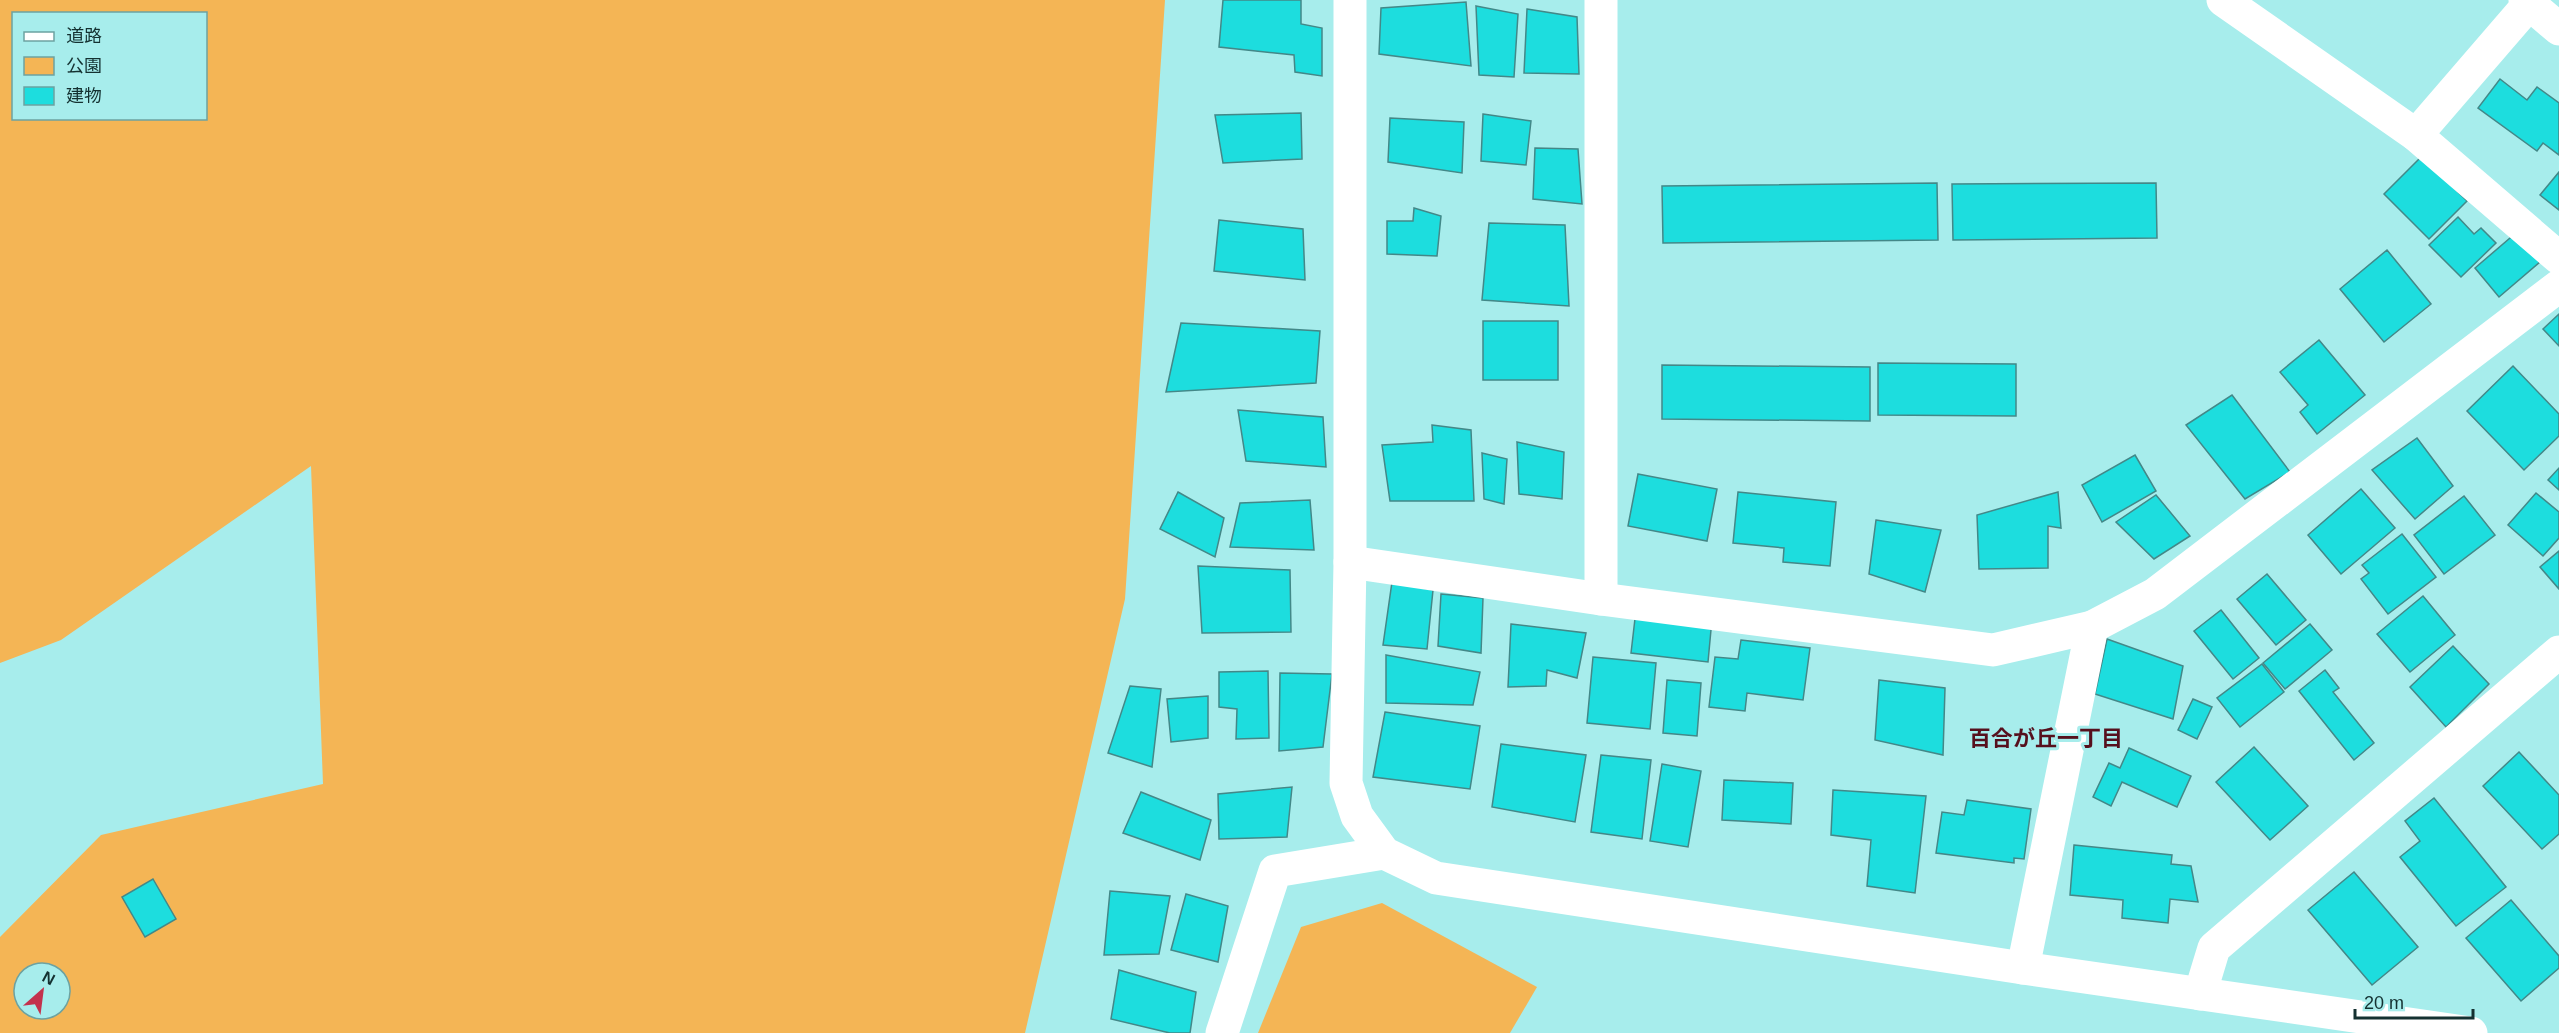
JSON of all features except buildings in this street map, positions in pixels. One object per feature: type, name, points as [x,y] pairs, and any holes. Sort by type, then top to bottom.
[{"type":"street","points":[[1350,0],[1350,562],[1346,783],[1358,816],[1384,853],[1436,878],[2022,968],[2471,1033]]},
{"type":"street","points":[[1600,0],[1601,599]]},
{"type":"street","points":[[2223,0],[2416,135],[2559,258]]},
{"type":"street","points":[[2416,135],[2527,2],[2559,29]]},
{"type":"street","points":[[1350,562],[1601,599],[1993,650],[2092,627],[2155,594],[2559,286]]},
{"type":"street","points":[[2022,968],[2092,627]]},
{"type":"street","points":[[2200,994],[2214,948],[2559,652]]},
{"type":"street","points":[[1222,1033],[1275,872],[1384,853]]},
{"type":"green space","points":[[0,0],[1165,0],[1125,599],[1025,1033],[0,1033],[0,937],[101,835],[323,784],[311,466],[61,640],[0,663]]},
{"type":"green space","points":[[1382,903],[1537,987],[1510,1033],[1258,1033],[1301,927]]},
{"type":"district","name":"百合が丘一丁目","points":[[2046,738]]}]
